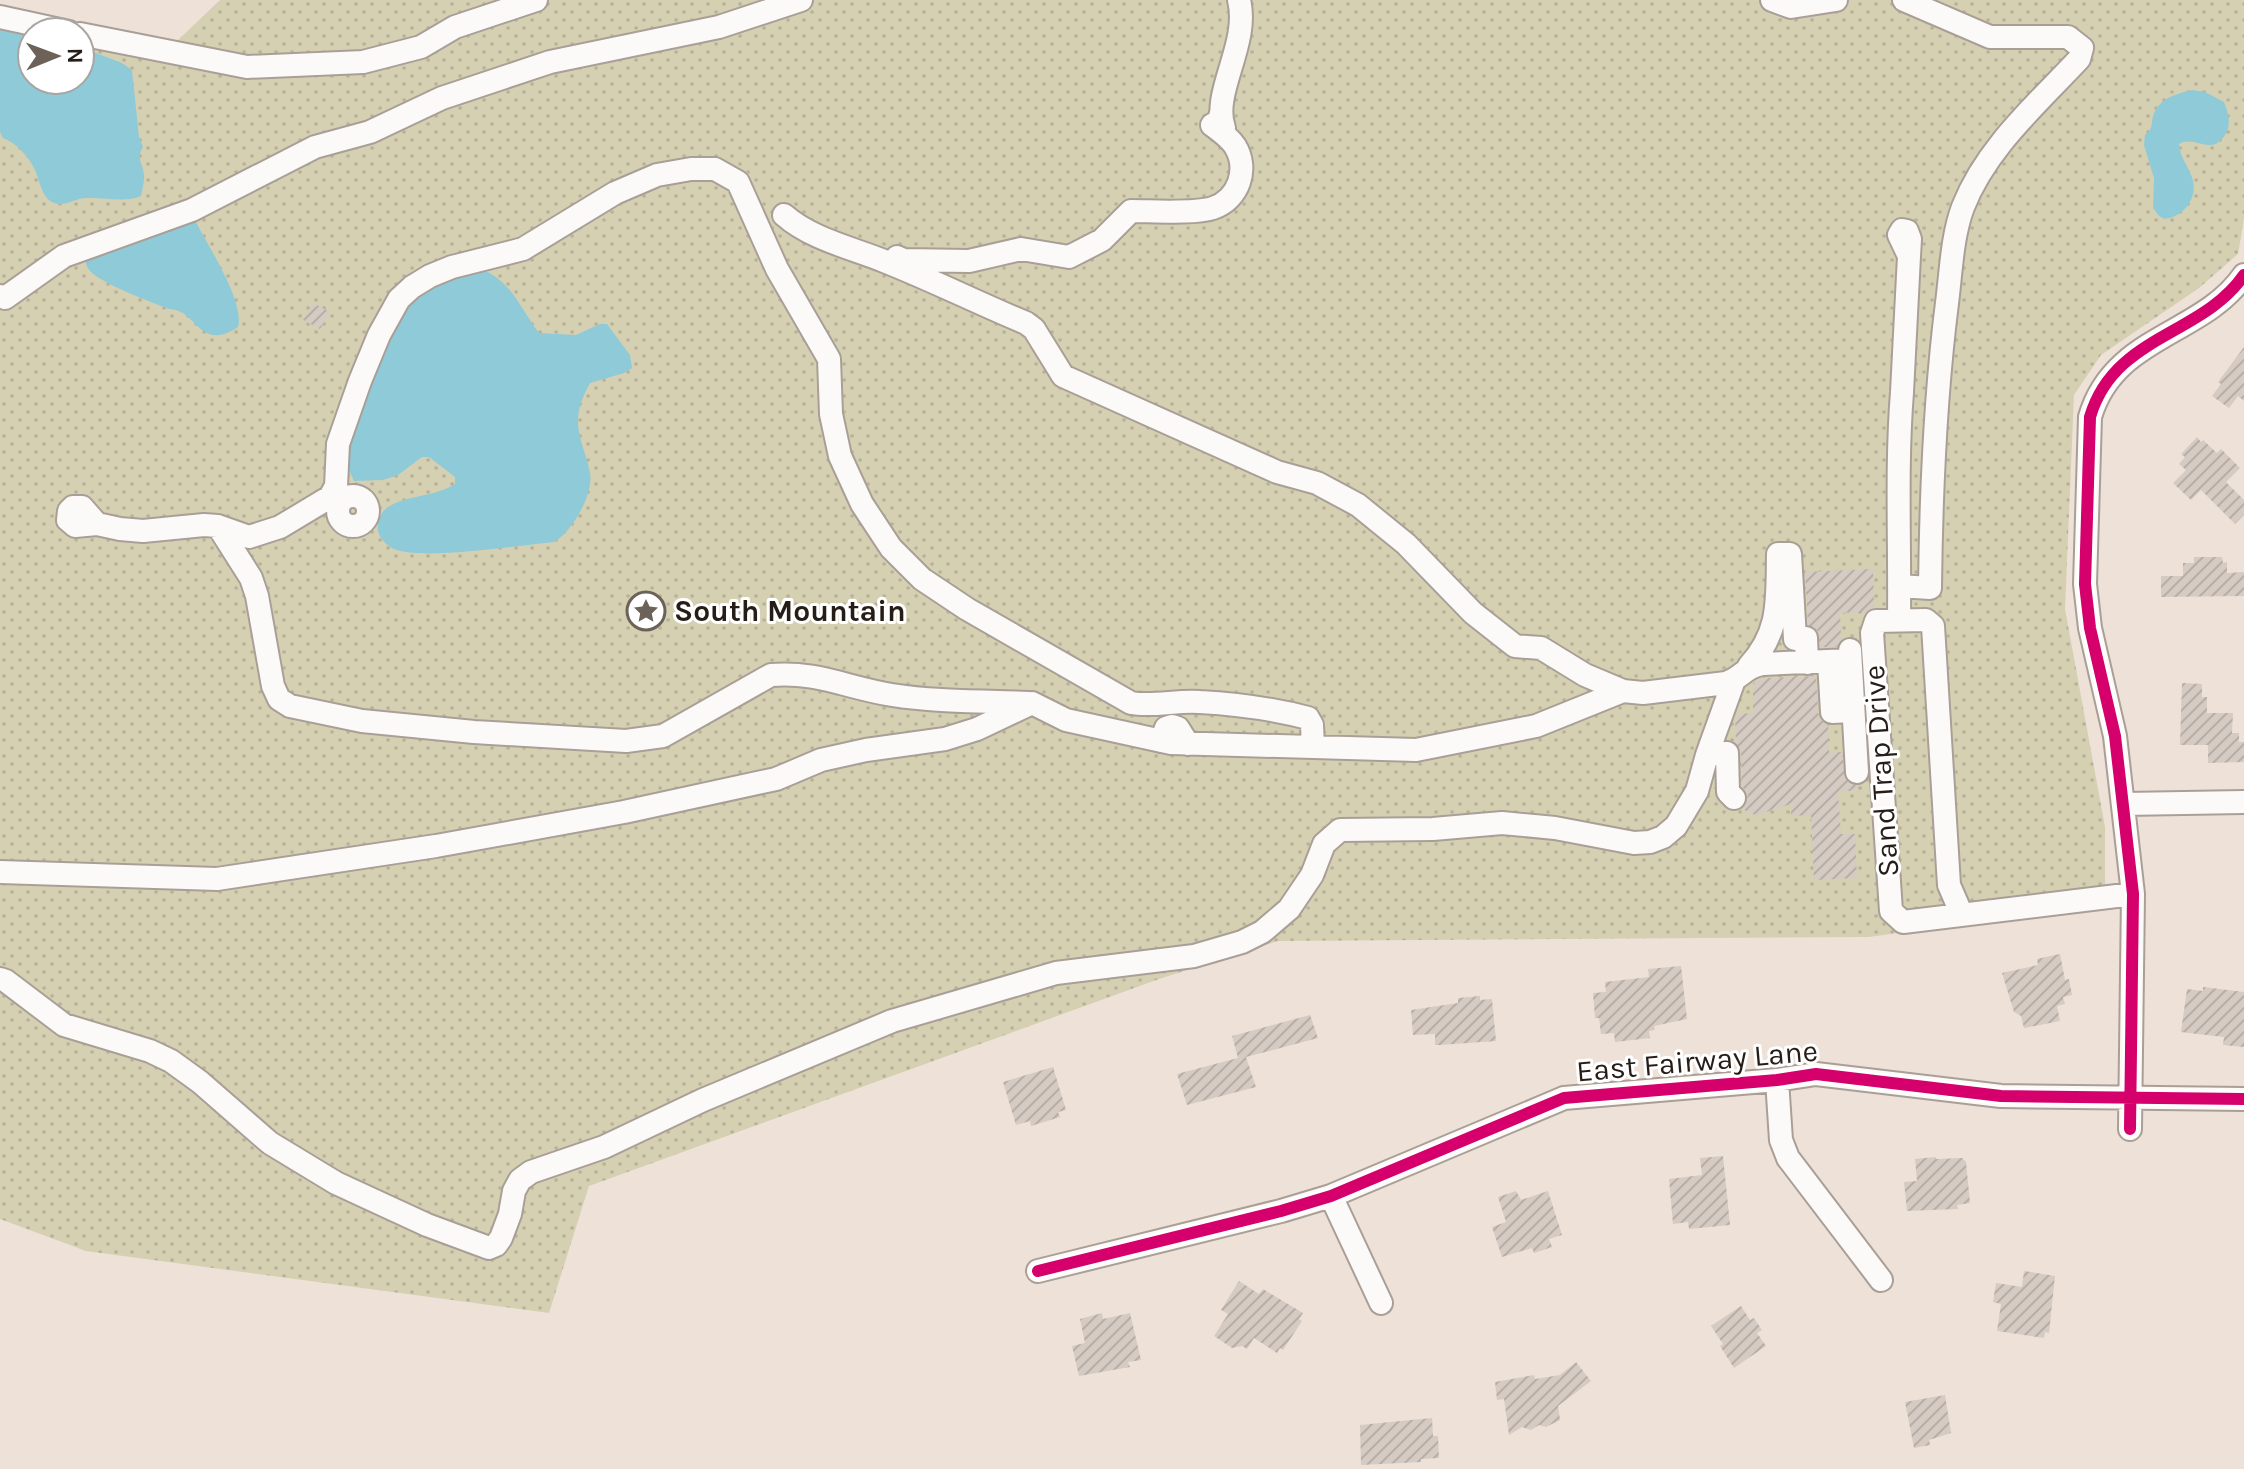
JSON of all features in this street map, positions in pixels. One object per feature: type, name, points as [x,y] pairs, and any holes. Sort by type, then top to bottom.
[{"type":"street","points":[[96,37],[247,67],[363,62],[421,47],[455,27],[536,0]]},
{"type":"street","points":[[2,298],[64,256],[192,210],[315,147],[370,132],[442,98],[550,62],[719,27],[801,0]]},
{"type":"street","points":[[863,251],[879,244],[904,260],[969,261],[1021,249],[1069,257],[1102,240],[1131,211],[1210,209],[1225,203],[1238,186],[1242,166],[1236,148],[1228,137],[1212,125],[1219,121],[1240,41],[1242,16],[1239,0]]},
{"type":"street","points":[[1772,0],[1791,7],[1836,0]]},
{"type":"street","points":[[1899,586],[1930,588],[1935,419],[1953,259],[1962,208],[1984,165],[2020,121],[2079,59],[2082,48],[2068,37],[1990,37],[1904,0]]},
{"type":"street","points":[[97,524],[143,531],[190,526],[229,536],[249,537],[264,534],[336,499],[338,444],[360,381],[379,335],[399,299],[412,287],[452,267],[523,249],[615,193],[657,175],[691,169],[715,169],[738,182],[774,221],[863,251],[1026,323],[1034,329],[1063,376],[1277,472],[1317,483],[1358,505],[1406,544],[1473,613],[1515,646],[1541,648],[1585,675],[1623,691],[1643,693],[1680,690],[1741,673],[1834,659]]},
{"type":"street","points":[[774,221],[777,269],[829,359],[834,436],[840,456],[856,492],[891,548],[922,579],[1017,639],[1131,703],[1148,706],[1200,702],[1308,718],[1312,725],[1313,747]]},
{"type":"street","name":"Sand Trap Drive","points":[[1909,256],[1901,405],[1899,620],[1876,621],[1872,633],[1891,911],[1903,922],[2133,894]]},
{"type":"street","points":[[2130,1129],[2133,894],[2115,736],[2090,628],[2085,584],[2090,417],[2096,395],[2110,374],[2129,357],[2218,301],[2244,275]]},
{"type":"street","points":[[229,536],[257,596],[273,686],[279,699],[304,710],[412,727],[626,741],[663,736],[771,675],[816,675],[891,695],[992,711]]},
{"type":"street","points":[[0,979],[64,1025],[139,1047],[171,1061],[270,1143],[336,1183],[489,1248],[496,1245],[504,1229],[520,1180],[531,1172],[604,1147],[703,1100],[878,1027],[1056,973],[1194,956],[1242,942],[1262,932],[1289,909],[1312,875],[1324,844],[1340,830],[1433,829],[1502,823],[1555,828],[1634,843],[1663,837],[1682,818],[1697,791],[1741,673],[1764,649],[1776,619],[1778,554],[1790,554],[1795,639],[1806,638],[1834,659],[1845,699],[1857,772]]},
{"type":"street","points":[[1899,620],[1926,620],[1933,626],[1949,885],[1962,915]]},
{"type":"street","points":[[0,872],[217,879],[277,871],[624,812],[776,779],[821,760],[945,739],[992,711],[1032,703],[1066,720],[1161,741],[1416,750],[1536,726],[1623,691]]},
{"type":"street","points":[[1711,753],[1727,753],[1728,792],[1734,798]]},
{"type":"street","points":[[2124,804],[2244,802]]},
{"type":"street","name":"East Fairway Lane","points":[[1038,1271],[1331,1196],[1564,1098],[1816,1074],[2001,1096],[2244,1099]]},
{"type":"street","points":[[1777,1080],[1781,1140],[1788,1158],[1881,1280]]},
{"type":"street","points":[[1331,1196],[1381,1303]]},
{"type":"shaded area","points":[[220,0],[2244,0],[2244,219],[2238,254],[2199,288],[2101,355],[2074,395],[2065,609],[2105,827],[2105,904],[1869,937],[1278,941],[1159,979],[589,1186],[549,1313],[86,1251],[0,1219],[0,7],[45,16],[16,16],[16,96],[96,96],[96,26],[176,42]]},
{"type":"water","points":[[0,30],[16,32],[16,96],[96,96],[96,53],[122,63],[132,70],[139,137],[143,147],[140,157],[144,177],[141,196],[83,198],[62,204],[50,201],[28,159],[0,132]]},
{"type":"water","points":[[2192,90],[2205,92],[2224,102],[2229,125],[2216,144],[2179,144],[2194,190],[2185,209],[2165,219],[2153,208],[2154,178],[2144,145],[2145,135],[2151,129],[2159,105],[2174,95]]},
{"type":"water","points":[[189,216],[196,222],[216,259],[236,303],[238,327],[225,334],[206,333],[186,315],[106,282],[91,272],[86,264],[85,254]]},
{"type":"water","points":[[480,269],[508,288],[539,333],[576,335],[607,324],[630,355],[632,368],[590,383],[584,395],[578,425],[589,466],[589,491],[580,512],[561,537],[554,542],[448,553],[394,549],[379,534],[378,524],[382,513],[396,503],[447,489],[455,484],[455,477],[429,457],[422,457],[398,475],[383,480],[354,481],[348,468],[346,450],[369,379],[401,310],[435,280]]},
{"type":"building","points":[[313,303],[330,312],[320,329],[303,320]]},
{"type":"building","points":[[2244,347],[2244,401],[2238,396],[2229,408],[2212,396],[2221,384],[2218,382]]},
{"type":"building","points":[[2197,437],[2217,453],[2221,449],[2240,468],[2226,482],[2244,500],[2244,515],[2235,524],[2201,490],[2191,500],[2173,483],[2186,470],[2179,464],[2185,457],[2181,454]]},
{"type":"building","points":[[2194,557],[2222,557],[2223,563],[2227,562],[2227,573],[2244,572],[2244,596],[2161,597],[2161,576],[2183,576],[2183,563],[2194,563]]},
{"type":"building","points":[[1873,569],[1874,607],[1866,612],[1840,613],[1841,639],[1837,647],[1820,647],[1818,631],[1808,625],[1805,572]]},
{"type":"building","points":[[1816,676],[1818,713],[1828,725],[1829,753],[1842,752],[1845,779],[1857,786],[1857,790],[1838,792],[1841,834],[1855,834],[1857,878],[1814,880],[1811,815],[1791,816],[1791,804],[1757,815],[1743,808],[1748,795],[1742,786],[1735,718],[1737,714],[1753,713],[1753,683],[1765,678]]},
{"type":"building","points":[[2182,683],[2202,684],[2202,697],[2207,697],[2207,713],[2233,713],[2232,733],[2239,733],[2239,742],[2244,742],[2244,762],[2208,763],[2208,745],[2180,745]]},
{"type":"building","points":[[2060,954],[2065,980],[2069,979],[2072,995],[2063,997],[2065,1004],[2057,1006],[2060,1021],[2024,1028],[2021,1016],[2014,1012],[2002,973],[2038,965],[2037,959]]},
{"type":"building","points":[[1681,966],[1687,1019],[1654,1026],[1655,1030],[1649,1031],[1650,1038],[1615,1042],[1614,1033],[1601,1034],[1599,1018],[1595,1018],[1593,993],[1606,992],[1605,982],[1649,977],[1648,969]]},
{"type":"building","points":[[2203,987],[2244,992],[2244,1047],[2223,1045],[2224,1037],[2181,1032],[2187,989],[2203,991]]},
{"type":"building","points":[[1480,996],[1480,1000],[1492,999],[1496,1041],[1435,1045],[1435,1034],[1413,1035],[1411,1010],[1458,1003],[1458,998]]},
{"type":"building","points":[[1310,1015],[1318,1038],[1246,1057],[1256,1087],[1187,1105],[1177,1074],[1238,1058],[1232,1036]]},
{"type":"building","points":[[1053,1067],[1066,1110],[1058,1112],[1060,1117],[1031,1126],[1030,1121],[1016,1125],[1003,1082]]},
{"type":"building","points":[[1723,1156],[1730,1225],[1689,1229],[1688,1222],[1673,1224],[1669,1179],[1702,1175],[1700,1158]]},
{"type":"building","points":[[1962,1158],[1966,1162],[1970,1203],[1957,1205],[1958,1209],[1907,1211],[1904,1182],[1917,1181],[1915,1159]]},
{"type":"building","points":[[1516,1191],[1521,1200],[1548,1191],[1562,1235],[1549,1239],[1552,1247],[1534,1253],[1532,1248],[1502,1257],[1492,1227],[1506,1222],[1498,1197]]},
{"type":"building","points":[[2024,1271],[2055,1276],[2049,1333],[2045,1332],[2044,1338],[1997,1331],[2001,1304],[1993,1302],[1996,1283],[2022,1287]]},
{"type":"building","points":[[1239,1281],[1259,1294],[1263,1289],[1303,1313],[1299,1319],[1302,1321],[1283,1350],[1280,1348],[1277,1353],[1254,1338],[1247,1349],[1242,1346],[1232,1348],[1214,1336],[1228,1314],[1221,1310]]},
{"type":"building","points":[[1741,1306],[1750,1320],[1754,1318],[1762,1330],[1757,1333],[1766,1346],[1734,1368],[1711,1326]]},
{"type":"building","points":[[1102,1313],[1103,1319],[1130,1313],[1141,1360],[1128,1362],[1130,1367],[1079,1376],[1072,1346],[1085,1343],[1080,1319]]},
{"type":"building","points":[[1576,1362],[1591,1381],[1558,1406],[1560,1420],[1531,1430],[1522,1427],[1509,1435],[1504,1399],[1497,1400],[1495,1382],[1534,1375],[1535,1379],[1560,1375]]},
{"type":"building","points":[[1945,1395],[1951,1433],[1929,1440],[1930,1445],[1914,1448],[1905,1402]]},
{"type":"building","points":[[1432,1418],[1433,1436],[1438,1436],[1439,1458],[1361,1465],[1360,1425]]},
{"type":"cycle path","points":[[2130,1129],[2133,894],[2115,736],[2090,628],[2085,584],[2090,417],[2102,390],[2118,369],[2138,352],[2206,311],[2244,275]]},
{"type":"cycle path","points":[[1038,1271],[1331,1196],[1564,1098],[1816,1074],[2001,1096],[2244,1099]]},
{"type":"place","name":"South Mountain","points":[[646,611]]}]
